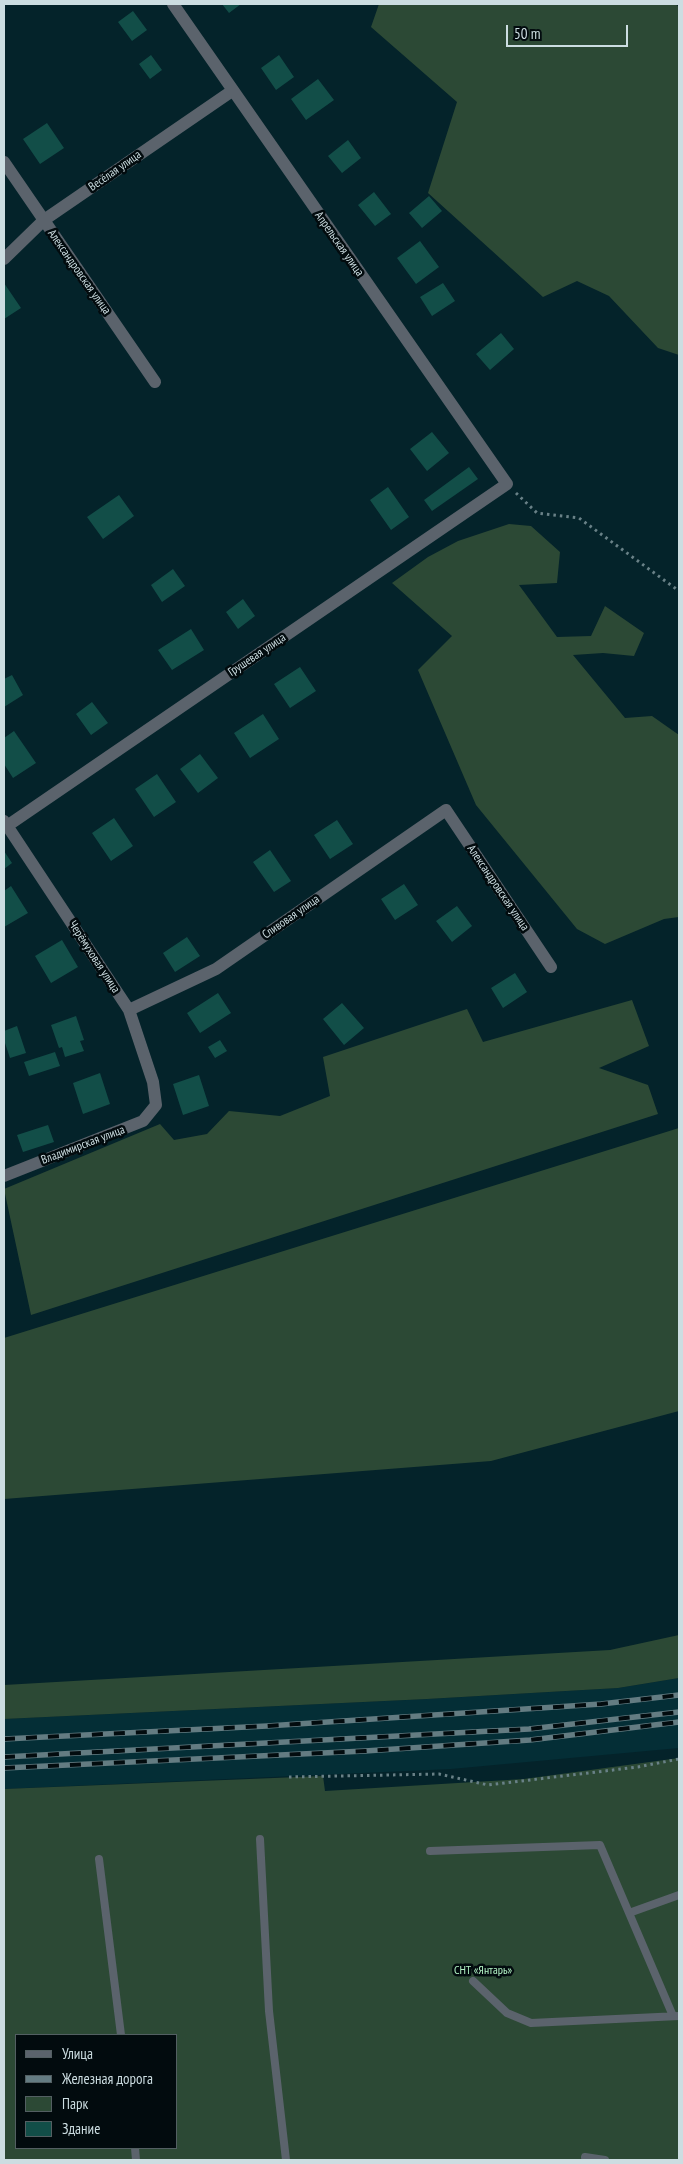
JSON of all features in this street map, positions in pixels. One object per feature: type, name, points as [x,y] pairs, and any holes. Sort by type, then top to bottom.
[{"type":"street","name":"Апрельская улица","points":[[173,4],[507,484]]},
{"type":"street","name":"Весёлая улица","points":[[4,259],[44,220],[232,91]]},
{"type":"street","name":"Александровская улица","points":[[4,162],[155,382]]},
{"type":"street","name":"Грушевая улица","points":[[5,823],[507,484]]},
{"type":"street","name":"Александровская улица","points":[[446,810],[551,967]]},
{"type":"street","name":"Сливовая улица","points":[[129,1010],[216,969],[446,810]]},
{"type":"street","name":"Черёмуховая улица","points":[[5,823],[129,1010],[152,1082],[156,1105]]},
{"type":"street","name":"Владимирская улица","points":[[4,1176],[143,1122],[156,1105]]},
{"type":"lane","points":[[260,1839],[269,2011],[286,2160]]},
{"type":"lane","points":[[430,1851],[600,1845],[676,2016],[531,2023],[507,2013],[473,1982]]},
{"type":"lane","points":[[99,1859],[121,2034]]},
{"type":"lane","points":[[630,1913],[679,1895]]},
{"type":"lane","points":[[585,2157],[605,2160]]},
{"type":"path","points":[[507,484],[537,513],[579,518],[679,591]]},
{"type":"path","points":[[288,1777],[438,1774],[488,1785],[638,1767],[679,1759]]},
{"type":"shaded area","points":[[679,1678],[679,1748],[451,1769],[4,1789],[4,1719],[618,1688]]},
{"type":"green space","points":[[379,4],[675,4],[679,7],[679,355],[658,348],[609,296],[577,281],[543,297],[428,193],[457,102],[371,27]]},
{"type":"green space","points":[[509,524],[531,526],[560,552],[557,583],[519,585],[557,637],[591,636],[605,606],[644,633],[634,656],[603,653],[573,655],[625,718],[652,716],[679,735],[679,917],[664,919],[605,944],[577,929],[476,805],[418,670],[452,636],[392,583],[428,557],[458,541]]},
{"type":"green space","points":[[632,1000],[649,1046],[599,1068],[648,1085],[658,1114],[31,1315],[4,1189],[160,1124],[174,1140],[207,1134],[229,1111],[280,1116],[330,1096],[323,1057],[467,1009],[483,1042]]},
{"type":"green space","points":[[679,1128],[679,1411],[491,1461],[4,1499],[4,1338]]},
{"type":"green space","points":[[679,1635],[679,1678],[618,1688],[4,1719],[4,1685],[610,1650]]},
{"type":"green space","name":"СНТ «Янтарь»","points":[[679,1758],[679,2160],[4,2160],[4,1789],[323,1776],[325,1791],[524,1779]]},
{"type":"building","points":[[222,4],[241,4],[229,13]]},
{"type":"building","points":[[133,11],[147,30],[132,41],[118,22]]},
{"type":"building","points":[[151,55],[162,70],[150,79],[139,64]]},
{"type":"building","points":[[279,55],[294,77],[276,90],[261,68]]},
{"type":"building","points":[[318,79],[334,100],[306,120],[291,99]]},
{"type":"building","points":[[47,123],[64,148],[40,164],[23,139]]},
{"type":"building","points":[[348,140],[361,158],[342,173],[328,156]]},
{"type":"building","points":[[374,192],[391,214],[375,226],[358,205]]},
{"type":"building","points":[[429,196],[442,211],[422,228],[409,213]]},
{"type":"building","points":[[420,241],[439,267],[416,284],[397,258]]},
{"type":"building","points":[[4,283],[21,308],[4,319]]},
{"type":"building","points":[[443,283],[455,301],[432,316],[420,297]]},
{"type":"building","points":[[501,333],[514,349],[490,370],[476,354]]},
{"type":"building","points":[[432,432],[449,453],[427,471],[410,449]]},
{"type":"building","points":[[469,467],[478,479],[432,511],[424,500]]},
{"type":"building","points":[[388,487],[409,517],[391,530],[370,500]]},
{"type":"building","points":[[119,495],[134,516],[103,539],[87,517]]},
{"type":"building","points":[[173,569],[185,586],[162,602],[151,585]]},
{"type":"building","points":[[243,599],[255,616],[238,629],[226,612]]},
{"type":"building","points":[[191,629],[204,650],[172,670],[158,650]]},
{"type":"building","points":[[300,667],[316,691],[290,708],[274,684]]},
{"type":"building","points":[[12,675],[23,695],[4,707],[4,679]]},
{"type":"building","points":[[92,702],[108,723],[91,735],[76,714]]},
{"type":"building","points":[[263,714],[279,739],[250,758],[234,733]]},
{"type":"building","points":[[14,731],[36,763],[13,778],[4,764],[4,738]]},
{"type":"building","points":[[200,754],[218,778],[198,793],[180,769]]},
{"type":"building","points":[[157,774],[176,802],[154,817],[135,789]]},
{"type":"building","points":[[114,818],[133,846],[111,861],[92,833]]},
{"type":"building","points":[[337,820],[353,844],[330,859],[314,835]]},
{"type":"building","points":[[270,850],[291,881],[274,892],[253,862]]},
{"type":"building","points":[[4,851],[12,863],[4,869]]},
{"type":"building","points":[[404,884],[418,905],[395,920],[381,899]]},
{"type":"building","points":[[11,886],[28,913],[4,927],[4,891]]},
{"type":"building","points":[[457,906],[472,926],[452,942],[436,921]]},
{"type":"building","points":[[187,937],[200,956],[175,972],[163,953]]},
{"type":"building","points":[[62,940],[78,967],[51,983],[35,956]]},
{"type":"building","points":[[515,973],[527,992],[503,1008],[491,988]]},
{"type":"building","points":[[218,993],[231,1013],[200,1033],[187,1013]]},
{"type":"building","points":[[342,1003],[364,1028],[344,1045],[323,1019]]},
{"type":"building","points":[[76,1016],[84,1040],[80,1041],[84,1051],[65,1057],[62,1047],[59,1048],[51,1025]]},
{"type":"building","points":[[17,1026],[26,1053],[10,1058],[4,1040],[4,1031]]},
{"type":"building","points":[[220,1040],[227,1051],[215,1058],[208,1047]]},
{"type":"building","points":[[55,1052],[60,1066],[29,1076],[24,1062]]},
{"type":"building","points":[[100,1073],[110,1104],[83,1114],[73,1083]]},
{"type":"building","points":[[199,1075],[209,1106],[183,1115],[173,1084]]},
{"type":"building","points":[[48,1125],[54,1142],[23,1152],[17,1135]]},
{"type":"railway","points":[[4,1739],[267,1726],[601,1704],[679,1695]]},
{"type":"railway","points":[[4,1757],[529,1729],[679,1712]]},
{"type":"railway","points":[[4,1768],[365,1751],[530,1740],[679,1722]]}]
